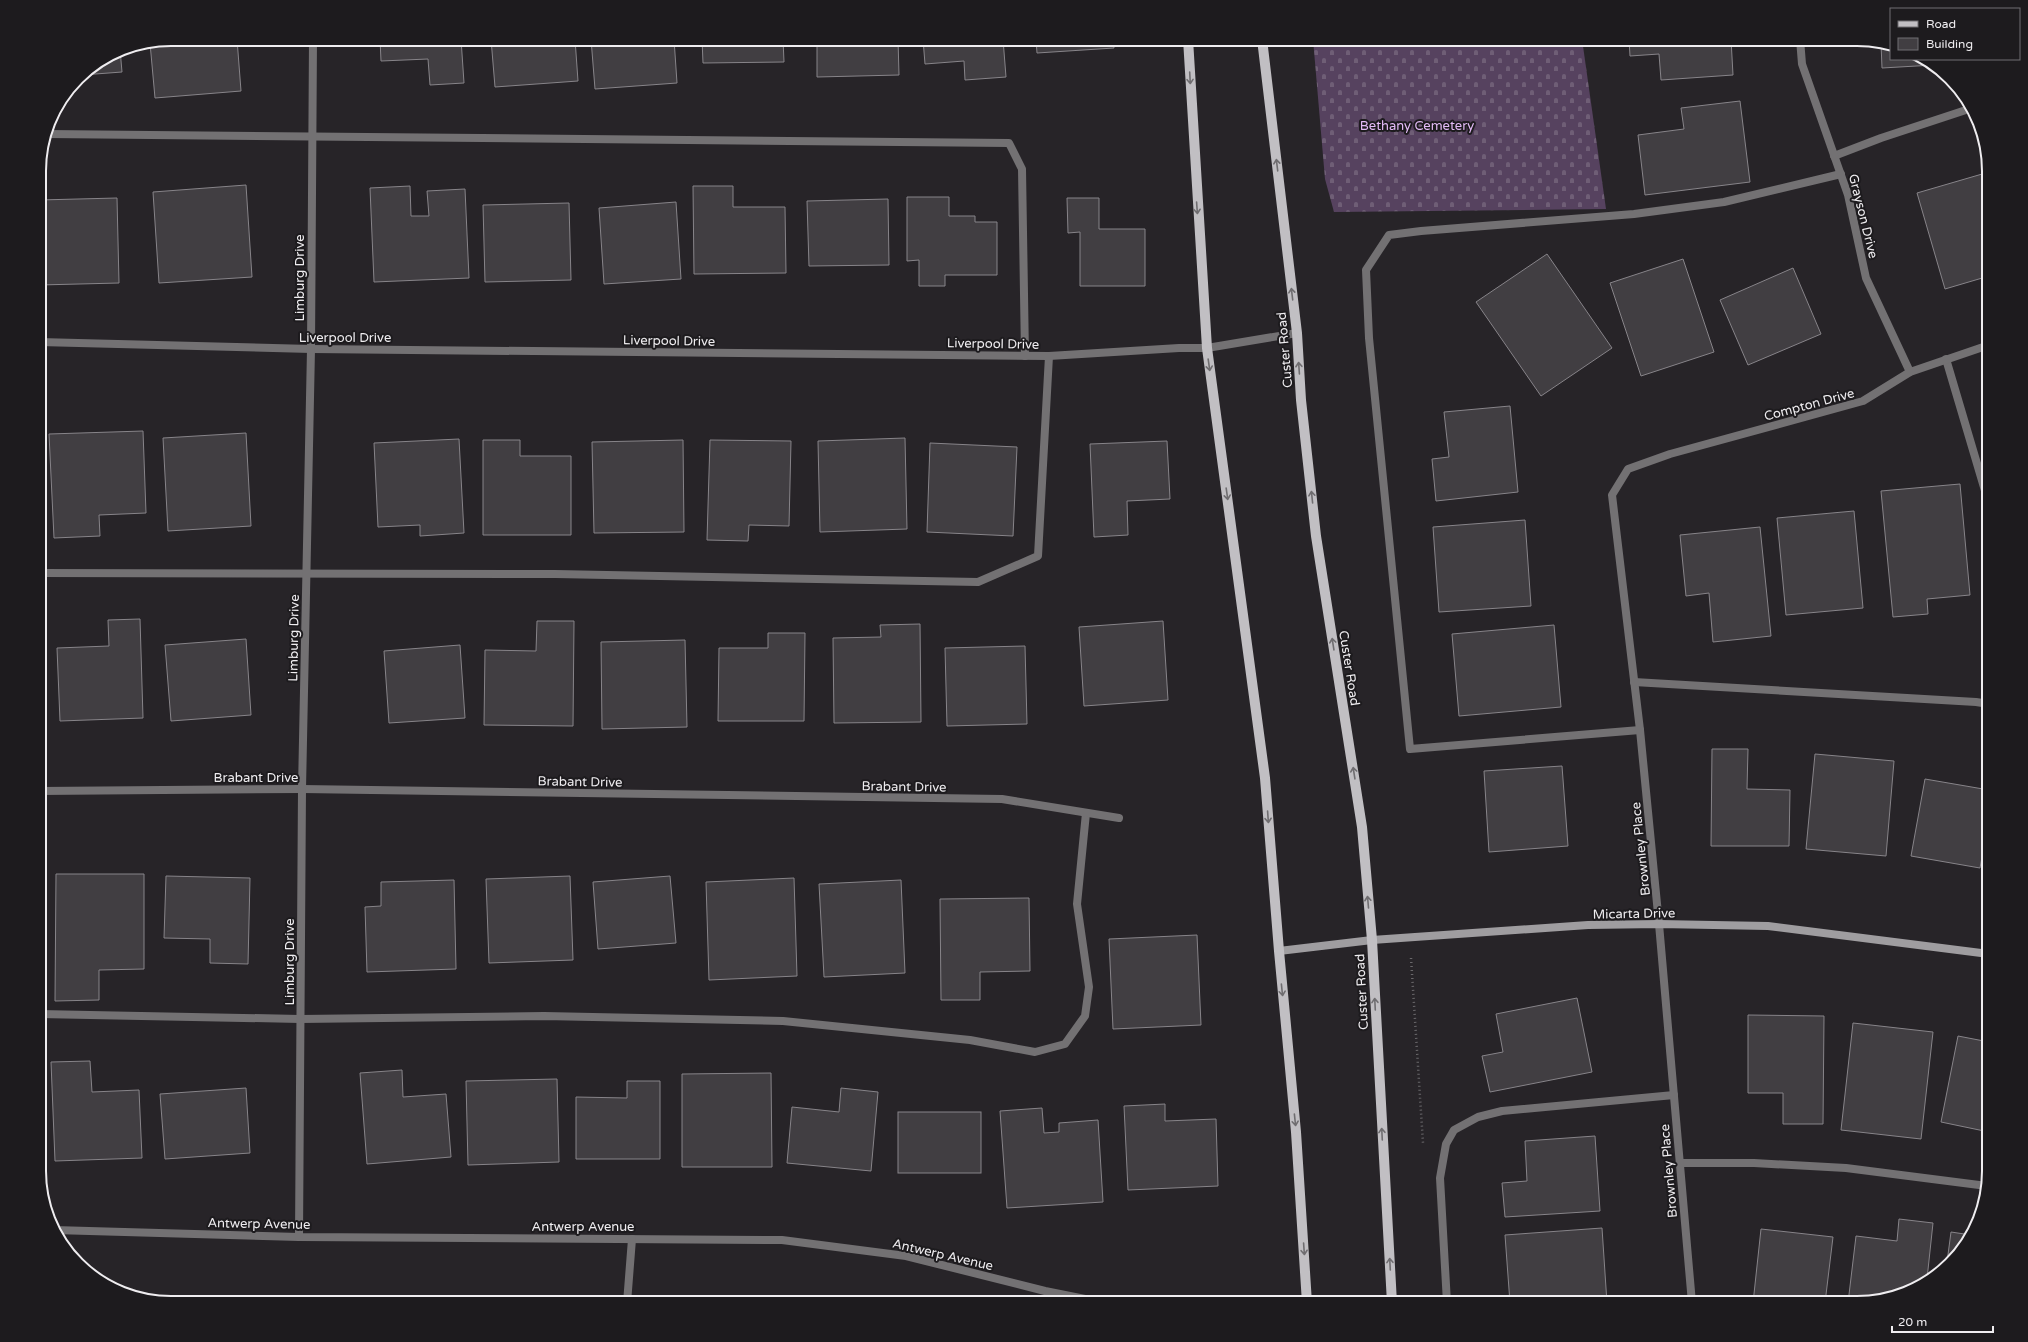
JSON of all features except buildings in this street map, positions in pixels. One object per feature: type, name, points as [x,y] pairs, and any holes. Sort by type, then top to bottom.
[{"type":"main road","points":[[1188,46],[1207,348],[1266,778],[1279,952],[1296,1132],[1307,1296]]},
{"type":"main road","name":"Custer Road","points":[[1263,46],[1297,333],[1301,400],[1316,536],[1362,828],[1372,940],[1392,1296]]},
{"type":"street","name":"Limburg Drive","points":[[299,1237],[302,789],[311,349],[313,46]]},
{"type":"street","name":"Grayson Drive","points":[[1801,46],[1802,64],[1848,195],[1866,278],[1910,372]]},
{"type":"street","points":[[1834,156],[1881,138],[1966,110]]},
{"type":"street","points":[[52,134],[1009,143],[1022,169],[1025,356]]},
{"type":"street","points":[[1640,730],[1410,748],[1369,338],[1366,270],[1389,235],[1420,231],[1634,214],[1724,202],[1841,174]]},
{"type":"street","name":"Liverpool Drive","points":[[46,342],[311,349],[1049,356],[1179,348],[1207,348],[1297,333]]},
{"type":"street","name":"Compton Drive","points":[[1628,469],[1670,454],[1863,401],[1910,372],[1982,346]]},
{"type":"street","points":[[46,573],[555,574],[978,582],[1038,556],[1049,356]]},
{"type":"street","points":[[1946,359],[1982,480]]},
{"type":"street","name":"Brownley Place","points":[[1628,469],[1612,495],[1640,730],[1659,924],[1691,1296]]},
{"type":"street","points":[[1634,682],[1808,691],[1982,703]]},
{"type":"street","name":"Brabant Drive","points":[[46,791],[302,789],[1002,799],[1119,818]]},
{"type":"street","points":[[46,1014],[300,1019],[544,1016],[783,1021],[970,1040],[1035,1052],[1065,1044],[1085,1016],[1089,987],[1077,904],[1086,813]]},
{"type":"street","name":"Micarta Drive","points":[[1279,952],[1372,940],[1588,925],[1659,924],[1768,926],[1982,953]]},
{"type":"street","points":[[1447,1296],[1440,1178],[1446,1144],[1454,1130],[1478,1117],[1502,1110],[1674,1095]]},
{"type":"street","points":[[1680,1163],[1754,1163],[1846,1168],[1981,1185]]},
{"type":"street","name":"Antwerp Avenue","points":[[61,1230],[299,1237],[782,1240],[906,1256],[1070,1296]]},
{"type":"street","points":[[628,1296],[632,1239]]},
{"type":"path","points":[[1410,938],[1423,1144]]},
{"type":"green space","name":"Bethany Cemetery","points":[[1314,46],[1583,46],[1606,209],[1334,212],[1325,179]]}]
